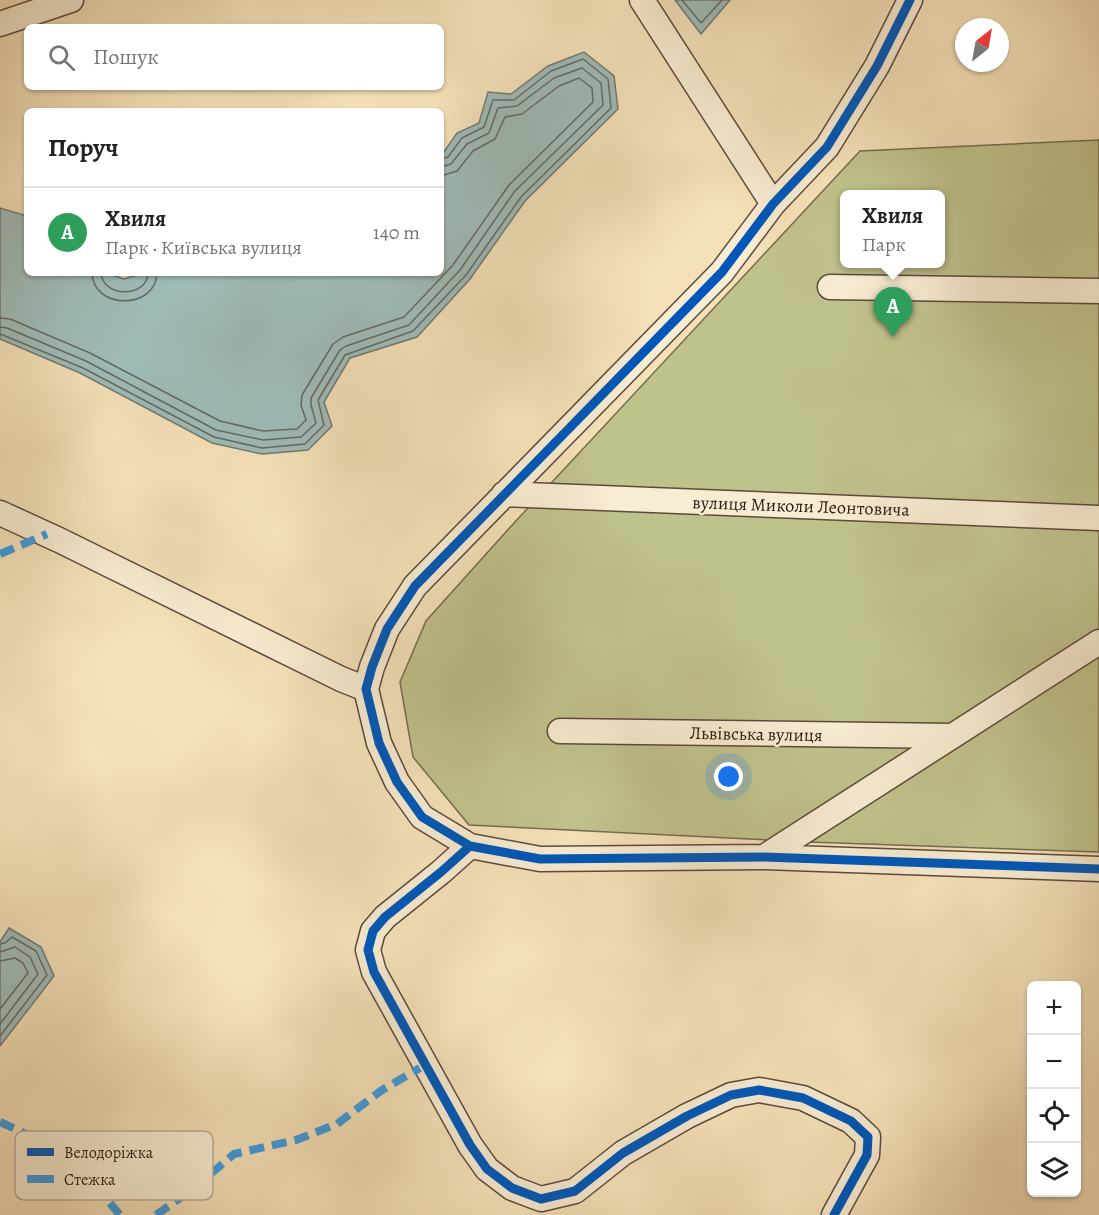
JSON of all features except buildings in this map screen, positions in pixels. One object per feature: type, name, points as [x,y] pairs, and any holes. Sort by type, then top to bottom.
[{"type":"street","points":[[0,24],[71,0]]},
{"type":"street","points":[[642,0],[773,204]]},
{"type":"street","points":[[910,0],[877,66],[827,147],[773,204],[722,272],[415,586],[387,629],[366,689],[380,743],[397,782],[422,817],[470,846],[540,859],[764,856],[1099,869]]},
{"type":"street","points":[[830,287],[1099,291]]},
{"type":"street","name":"вулиця Миколи Леонтовича","points":[[504,494],[1099,518]]},
{"type":"street","points":[[0,513],[341,679],[366,689]]},
{"type":"street","points":[[764,856],[1099,642]]},
{"type":"street","name":"Львівська вулиця","points":[[560,731],[952,736]]},
{"type":"street","points":[[470,846],[385,917],[373,931],[368,950],[374,972],[470,1145],[487,1169],[512,1188],[541,1199],[574,1191],[622,1153],[687,1116],[731,1095],[759,1090],[803,1098],[851,1121],[868,1137],[867,1155],[834,1215]]},
{"type":"green space","points":[[1099,140],[1099,852],[808,842],[469,825],[413,757],[400,682],[426,621],[514,523],[860,151]]},
{"type":"water","points":[[675,0],[730,0],[701,34]]},
{"type":"water","points":[[584,52],[614,76],[618,109],[525,201],[470,279],[417,337],[350,358],[324,402],[332,426],[308,450],[262,454],[212,443],[80,373],[0,339],[0,208],[24,215],[24,276],[115,276],[124,279],[134,276],[444,276],[444,152],[457,133],[479,123],[488,92],[511,94],[548,66]]},
{"type":"water","points":[[9,928],[41,947],[54,976],[0,1046],[0,942]]},
{"type":"marked path","points":[[0,554],[47,534]]},
{"type":"marked path","points":[[213,1172],[234,1154],[296,1140],[337,1124],[382,1090],[425,1065]]},
{"type":"marked path","points":[[0,1122],[20,1131]]},
{"type":"marked path","points":[[107,1200],[120,1215]]},
{"type":"marked path","points":[[156,1215],[177,1200]]},
{"type":"cycle path","points":[[910,0],[877,66],[827,147],[773,204],[722,272],[415,586],[387,629],[366,689],[379,743],[397,782],[422,817],[470,846],[540,859],[764,857],[1099,869]]},
{"type":"cycle path","points":[[470,846],[385,917],[373,931],[368,950],[374,972],[470,1145],[487,1169],[512,1188],[541,1199],[575,1191],[623,1153],[687,1116],[731,1095],[759,1090],[803,1098],[851,1121],[868,1137],[867,1155],[834,1215]]},
{"type":"place","name":"Хвиля","points":[[893,337]]}]
